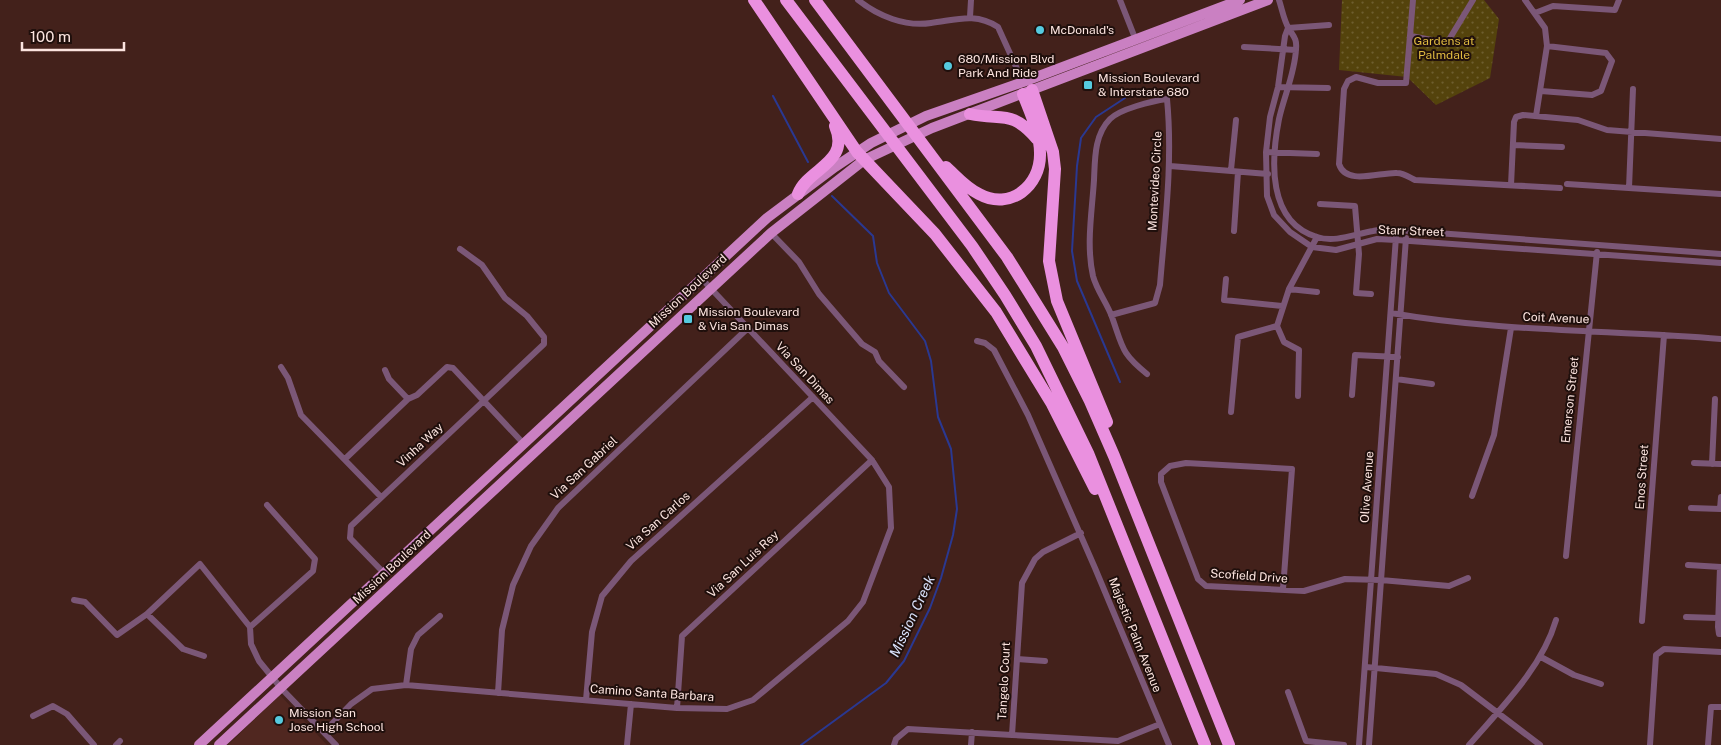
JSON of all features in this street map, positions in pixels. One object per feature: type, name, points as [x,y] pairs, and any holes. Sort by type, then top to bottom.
[{"type":"highway","points":[[754,0],[860,156],[956,258],[1018,345],[1066,430],[1139,582]]},
{"type":"highway","points":[[786,0],[989,270],[1036,346],[1082,439],[1205,745]]},
{"type":"highway","points":[[815,0],[1007,257],[1048,320],[1090,401],[1131,498],[1229,745]]},
{"type":"highway","points":[[928,150],[970,189],[979,194],[989,198],[1010,198],[1021,194],[1036,176],[1040,163],[1039,140],[1026,89]]},
{"type":"highway","points":[[1026,89],[1054,152],[1055,169],[1049,261],[1051,281],[1057,301],[1099,399],[1131,498]]},
{"type":"highway","points":[[798,194],[802,185],[830,161],[837,150],[838,136],[827,110]]},
{"type":"highway","points":[[970,114],[1002,116],[1012,119],[1029,129],[1039,140]]},
{"type":"main road","name":"Mission Boulevard","points":[[219,745],[710,288],[860,156],[970,114],[1135,38],[1240,0]]},
{"type":"main road","name":"Mission Boulevard","points":[[199,745],[768,218],[798,194],[926,116],[1026,89],[1268,0]]},
{"type":"street","points":[[858,0],[883,15],[916,24],[970,17],[985,20],[998,27],[1026,89]]},
{"type":"street","points":[[970,17],[971,0]]},
{"type":"street","points":[[1120,0],[1135,38]]},
{"type":"street","name":"Starr Street","points":[[1279,0],[1288,28],[1296,37],[1296,50],[1289,87],[1279,119],[1274,174],[1282,210],[1295,225],[1317,237],[1334,239],[1376,230],[1396,230],[1721,254]]},
{"type":"street","points":[[1413,0],[1406,83],[1378,83],[1356,77],[1348,81],[1344,89],[1339,164],[1342,172],[1347,175],[1380,176],[1394,172],[1402,173],[1415,180],[1560,188]]},
{"type":"street","points":[[1411,36],[1447,43],[1473,0]]},
{"type":"street","points":[[1526,0],[1545,28],[1547,46],[1536,116]]},
{"type":"street","points":[[1535,13],[1553,6],[1614,10],[1618,0]]},
{"type":"street","points":[[1288,28],[1329,25]]},
{"type":"street","name":"Starr Street","points":[[1288,28],[1278,87],[1270,117],[1265,174],[1267,196],[1274,215],[1290,232],[1312,247],[1336,250],[1377,239],[1406,240],[1721,263]]},
{"type":"street","points":[[1541,91],[1592,95],[1601,91],[1612,61],[1606,53],[1547,46]]},
{"type":"street","points":[[1244,47],[1296,50]]},
{"type":"street","points":[[1278,87],[1328,88]]},
{"type":"street","points":[[1629,188],[1633,132],[1633,90]]},
{"type":"street","name":"Montevideo Circle","points":[[1167,99],[1170,166],[1160,285],[1156,302],[1111,315],[1099,293],[1093,274],[1089,247],[1096,149],[1100,132],[1111,118],[1147,103],[1167,99]]},
{"type":"street","points":[[1510,185],[1516,117],[1536,116],[1578,120],[1606,130],[1721,139]]},
{"type":"street","points":[[1234,231],[1236,120]]},
{"type":"street","points":[[1513,145],[1562,148]]},
{"type":"street","points":[[1266,152],[1317,154]]},
{"type":"street","points":[[1170,166],[1274,174]]},
{"type":"street","points":[[1567,184],[1721,194]]},
{"type":"street","points":[[1320,204],[1355,206],[1358,244],[1356,293],[1371,294]]},
{"type":"street","name":"Olive Avenue","points":[[1360,745],[1396,230]]},
{"type":"street","name":"Olive Avenue","points":[[1370,745],[1407,231]]},
{"type":"street","points":[[771,233],[799,262],[819,294],[862,344],[874,352],[879,361],[904,387]]},
{"type":"street","points":[[1298,396],[1299,350],[1284,342],[1277,326],[1289,289],[1317,237]]},
{"type":"street","name":"Emerson Street","points":[[1566,556],[1597,245]]},
{"type":"street","name":"Vinha Way","points":[[384,573],[350,538],[351,526],[544,344],[544,337],[527,316],[506,298],[482,265],[460,249]]},
{"type":"street","name":"Via San Dimas","points":[[702,279],[872,460]]},
{"type":"street","points":[[1226,279],[1224,300],[1282,306]]},
{"type":"street","points":[[1289,289],[1317,292]]},
{"type":"street","name":"Coit Avenue","points":[[1391,313],[1511,328],[1588,330],[1721,339]]},
{"type":"street","points":[[1111,315],[1120,343],[1129,359],[1147,374]]},
{"type":"street","points":[[1232,412],[1238,337],[1277,326]]},
{"type":"street","name":"Via San Gabriel","points":[[498,693],[504,621],[513,585],[531,546],[558,508],[748,328]]},
{"type":"street","points":[[1472,496],[1494,435],[1511,328]]},
{"type":"street","name":"Enos Street","points":[[1642,621],[1664,335]]},
{"type":"street","name":"Majestic Palm Avenue","points":[[976,341],[985,342],[994,350],[1004,367],[1080,533],[1169,745]]},
{"type":"street","points":[[1352,395],[1355,355],[1398,357]]},
{"type":"street","points":[[281,367],[288,378],[301,415],[381,497]]},
{"type":"street","points":[[345,459],[408,399],[417,395],[447,367],[453,368],[524,444]]},
{"type":"street","points":[[385,370],[389,379],[408,399]]},
{"type":"street","points":[[1396,379],[1432,384]]},
{"type":"street","name":"Via San Carlos","points":[[586,700],[592,632],[602,596],[631,561],[813,397]]},
{"type":"street","points":[[1712,464],[1715,399]]},
{"type":"street","name":"Camino Santa Barbara","points":[[324,732],[351,704],[372,689],[406,686],[677,708],[727,709],[753,700],[848,622],[863,602],[891,528],[889,487],[872,460]]},
{"type":"street","name":"Via San Luis Rey","points":[[677,708],[682,636],[872,460]]},
{"type":"street","name":"Scofield Drive","points":[[1283,589],[1292,469],[1186,463],[1170,466],[1161,474],[1161,482],[1198,580],[1206,586],[1304,590],[1345,579],[1371,579],[1449,586],[1468,578]]},
{"type":"street","points":[[1694,463],[1721,464]]},
{"type":"street","points":[[1691,508],[1721,509],[1721,497]]},
{"type":"street","points":[[250,627],[313,571],[315,558],[267,505]]},
{"type":"street","name":"Tangelo Court","points":[[894,745],[896,739],[908,729],[1012,735],[1022,584],[1027,570],[1043,552],[1080,533]]},
{"type":"street","points":[[74,600],[86,602],[117,635],[147,614],[200,564],[250,627],[251,644],[259,661],[281,688],[336,745]]},
{"type":"street","points":[[1688,566],[1721,567],[1718,618],[1719,634],[1721,634]]},
{"type":"street","points":[[147,614],[183,649],[204,656]]},
{"type":"street","points":[[406,686],[411,649],[418,635],[440,616]]},
{"type":"street","points":[[1686,617],[1718,618]]},
{"type":"street","points":[[1468,745],[1541,657],[1551,638],[1556,620]]},
{"type":"street","points":[[1650,745],[1656,655],[1664,649],[1721,652]]},
{"type":"street","points":[[1541,657],[1574,675],[1601,684]]},
{"type":"street","points":[[1017,659],[1045,661]]},
{"type":"street","points":[[1366,667],[1436,674],[1461,685],[1540,745]]},
{"type":"street","points":[[1288,692],[1306,742],[1344,745]]},
{"type":"street","points":[[627,745],[631,704]]},
{"type":"street","points":[[34,716],[53,706],[67,714],[94,745]]},
{"type":"street","points":[[1708,745],[1711,707],[1721,708]]},
{"type":"street","points":[[1012,735],[1118,742],[1160,724]]},
{"type":"street","points":[[971,745],[972,732]]},
{"type":"shaded area","name":"Mission San Jose High School","points":[[280,695],[327,745],[228,745]]},
{"type":"green space","name":"Gardens at Palmdale","points":[[1342,0],[1484,0],[1499,19],[1490,78],[1436,105],[1407,77],[1339,70]]},
{"type":"waterway","points":[[773,96],[808,162]]},
{"type":"waterway","points":[[1120,382],[1077,281],[1072,251],[1077,166],[1081,138],[1096,117],[1125,98]]},
{"type":"waterway","name":"Mission Creek","points":[[801,745],[886,683],[904,661],[930,608],[941,578],[953,535],[957,509],[951,449],[938,417],[931,361],[925,341],[889,293],[877,263],[873,236],[832,196]]},
{"type":"place","name":"McDonald's","points":[[1040,30]]},
{"type":"place","name":"680/Mission Blvd Park And Ride","points":[[948,66]]},
{"type":"place","name":"Mission Boulevard & Interstate 680","points":[[1088,85]]},
{"type":"place","name":"Mission Boulevard & Via San Dimas","points":[[688,319]]},
{"type":"place","name":"Mission San Jose High School","points":[[279,720]]}]
